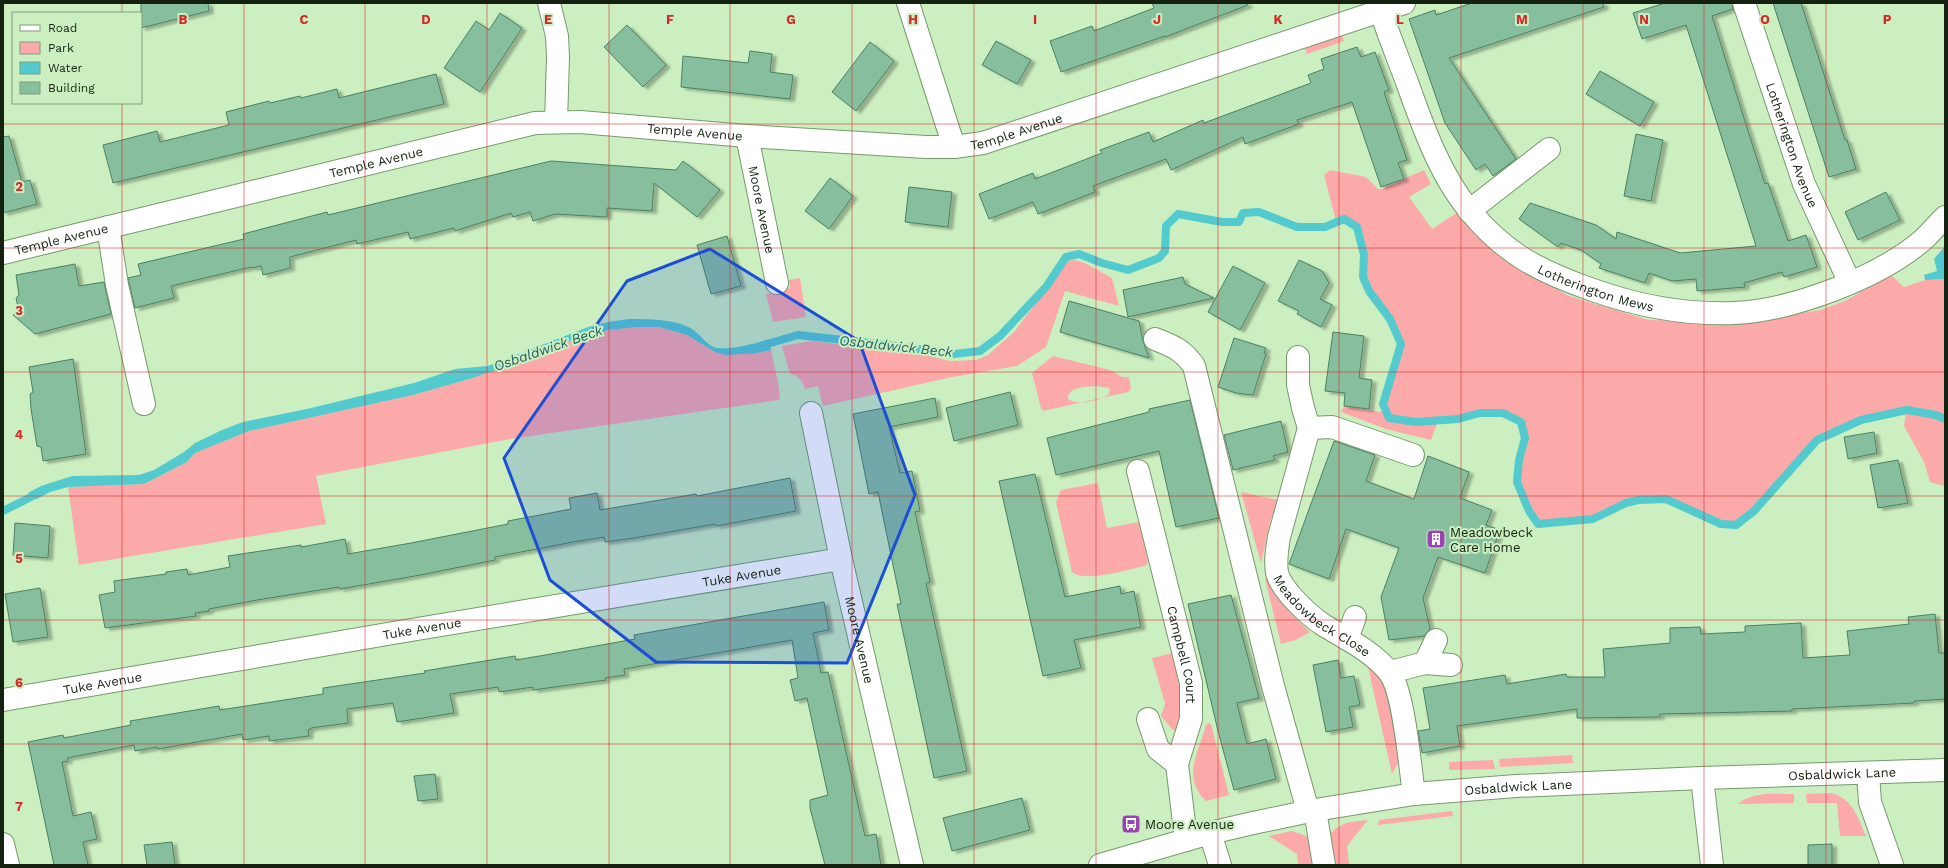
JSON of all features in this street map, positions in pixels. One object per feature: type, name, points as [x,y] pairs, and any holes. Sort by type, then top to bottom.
[{"type":"street","points":[[549,3],[556,36],[558,57],[556,122]]},
{"type":"street","points":[[908,3],[954,147]]},
{"type":"street","points":[[1379,7],[1404,3]]},
{"type":"street","name":"Lotherington Avenue","points":[[1744,3],[1804,184],[1850,283]]},
{"type":"street","name":"Temple Avenue","points":[[3,253],[527,125],[556,122],[580,122],[747,136],[926,147],[954,147],[982,144],[1379,7]]},
{"type":"street","name":"Lotherington Mews","points":[[1379,7],[1423,127],[1443,169],[1469,211],[1504,247],[1531,265],[1577,285],[1624,301],[1678,311],[1735,313],[1792,304],[1850,283],[1893,260],[1923,240],[1945,217]]},
{"type":"street","name":"Moore Avenue","points":[[747,136],[777,283]]},
{"type":"street","points":[[1469,211],[1549,149]]},
{"type":"street","points":[[108,227],[117,285],[144,404]]},
{"type":"street","points":[[1155,339],[1175,347],[1187,355],[1194,366],[1271,678],[1312,810],[1324,865]]},
{"type":"street","points":[[1298,357],[1298,384],[1309,428],[1332,427],[1413,455]]},
{"type":"street","name":"Moore Avenue","points":[[811,413],[841,559],[912,865]]},
{"type":"street","name":"Meadowbeck Close","points":[[1309,428],[1279,537],[1276,554],[1277,574],[1286,590],[1302,608],[1324,625],[1347,638],[1367,652],[1390,672],[1397,688],[1402,712],[1414,794]]},
{"type":"street","name":"Campbell Court","points":[[1138,471],[1191,683],[1192,720],[1178,764],[1186,840]]},
{"type":"street","name":"Tuke Avenue","points":[[3,700],[399,632],[841,559]]},
{"type":"street","points":[[1347,638],[1355,616]]},
{"type":"street","points":[[1425,663],[1436,640]]},
{"type":"street","points":[[1390,672],[1425,663],[1451,665]]},
{"type":"street","points":[[1148,719],[1158,749],[1178,764]]},
{"type":"street","name":"Osbaldwick Lane","points":[[1100,865],[1134,860],[1186,840],[1210,833],[1312,810],[1414,794],[1516,786],[1945,770]]},
{"type":"street","points":[[1868,774],[1870,802],[1892,865]]},
{"type":"street","points":[[1702,778],[1712,865]]},
{"type":"street","points":[[1210,833],[1220,865]]},
{"type":"street","points":[[3,844],[8,865]]},
{"type":"highlighted area","points":[[710,249],[859,341],[915,495],[847,663],[656,662],[550,580],[504,458],[627,281]]},
{"type":"green space","points":[[1341,33],[1344,41],[1307,54],[1304,47]]},
{"type":"green space","points":[[1330,170],[1366,177],[1379,190],[1424,170],[1431,184],[1409,197],[1432,229],[1458,212],[1517,267],[1569,296],[1649,320],[1751,322],[1820,310],[1845,301],[1891,275],[1904,287],[1925,280],[1945,279],[1945,419],[1936,415],[1906,410],[1861,420],[1817,440],[1754,511],[1736,525],[1721,524],[1666,499],[1638,500],[1626,503],[1593,519],[1538,524],[1529,511],[1517,482],[1519,460],[1525,438],[1521,422],[1502,413],[1480,413],[1458,419],[1438,421],[1431,440],[1386,429],[1341,412],[1344,406],[1381,412],[1401,344],[1390,319],[1369,291],[1363,277],[1364,255],[1357,227],[1344,219],[1336,221],[1324,175]]},
{"type":"green space","points":[[1074,260],[1085,263],[1112,278],[1119,306],[1065,291],[1046,347],[1017,366],[952,377],[823,406],[818,386],[805,389],[800,379],[790,374],[782,346],[812,341],[930,356],[950,361],[976,360],[988,355],[1014,332],[1068,261]]},
{"type":"green space","points":[[800,278],[806,317],[773,322],[766,294],[790,288],[789,280]]},
{"type":"green space","points":[[637,327],[659,327],[687,335],[715,352],[757,353],[771,350],[778,384],[779,400],[510,439],[316,476],[326,524],[79,565],[68,487],[144,484],[187,462],[195,453],[249,431],[413,395],[473,378],[519,362],[570,341],[608,330]]},
{"type":"green space","points":[[1053,356],[1110,370],[1122,377],[1129,377],[1131,389],[1128,392],[1103,398],[1108,395],[1110,390],[1109,388],[1097,386],[1075,389],[1071,392],[1068,399],[1082,402],[1043,411],[1032,373]]},
{"type":"green space","points":[[1906,412],[1935,416],[1945,421],[1945,486],[1930,482],[1924,462],[1904,426]]},
{"type":"green space","points":[[1098,483],[1107,528],[1139,522],[1148,562],[1145,566],[1097,576],[1078,575],[1072,572],[1056,502],[1061,490]]},
{"type":"green space","points":[[1241,492],[1278,500],[1270,522],[1261,563]]},
{"type":"green space","points":[[1265,579],[1268,579],[1286,607],[1310,632],[1296,640],[1281,644]]},
{"type":"green space","points":[[1173,653],[1183,708],[1176,731],[1172,729],[1161,716],[1165,704],[1152,658]]},
{"type":"green space","points":[[1368,667],[1374,670],[1385,682],[1398,739],[1399,761],[1392,774]]},
{"type":"green space","points":[[1209,723],[1211,724],[1229,795],[1206,801],[1194,783],[1193,774],[1196,755],[1206,725]]},
{"type":"green space","points":[[1572,755],[1573,763],[1500,767],[1499,759]]},
{"type":"green space","points":[[1493,760],[1495,769],[1449,770],[1449,762]]},
{"type":"green space","points":[[1831,793],[1844,799],[1849,804],[1857,815],[1866,836],[1840,836],[1837,803],[1807,803],[1806,794]]},
{"type":"green space","points":[[1794,794],[1794,803],[1738,804],[1757,795]]},
{"type":"green space","points":[[1452,811],[1453,816],[1378,825],[1379,820]]},
{"type":"green space","points":[[1368,820],[1347,846],[1349,865],[1333,865],[1330,835],[1338,827],[1347,823]]},
{"type":"green space","points":[[1292,831],[1304,835],[1310,839],[1315,865],[1298,865],[1297,854],[1269,836]]},
{"type":"water","points":[[1945,246],[1945,279],[1925,280],[1924,275],[1937,271],[1934,259]]},
{"type":"water","points":[[629,319],[661,320],[678,323],[692,329],[710,345],[717,348],[736,347],[769,340],[771,350],[757,353],[726,355],[715,352],[687,335],[659,327],[637,327],[608,330],[570,341],[519,362],[473,378],[413,395],[249,431],[195,453],[187,462],[144,484],[68,487],[50,492],[37,499],[28,493],[41,486],[72,476],[139,475],[154,470],[184,452],[195,443],[243,422],[307,409],[414,383],[455,369],[488,366],[588,327]]},
{"type":"building","points":[[141,3],[208,3],[209,11],[142,28]]},
{"type":"building","points":[[1152,3],[1247,3],[1248,5],[1165,37],[1061,72],[1050,41],[1092,26],[1094,31],[1154,8]]},
{"type":"building","points":[[1472,3],[1603,3],[1604,7],[1449,58],[1516,159],[1493,176],[1485,164],[1476,170],[1445,123],[1409,19],[1435,10],[1436,15]]},
{"type":"building","points":[[1665,3],[1732,3],[1733,9],[1712,16],[1765,184],[1768,183],[1788,241],[1806,235],[1817,267],[1784,277],[1782,272],[1744,283],[1745,287],[1697,291],[1696,279],[1672,281],[1649,273],[1645,283],[1599,268],[1601,264],[1581,250],[1561,243],[1558,247],[1519,219],[1530,203],[1596,225],[1616,239],[1617,232],[1680,253],[1756,246],[1686,25],[1642,39],[1633,13]]},
{"type":"building","points":[[1773,3],[1801,3],[1845,140],[1847,140],[1856,169],[1829,177]]},
{"type":"building","points":[[500,13],[522,28],[480,92],[444,68],[476,21],[489,30]]},
{"type":"building","points":[[627,25],[666,65],[643,87],[604,47]]},
{"type":"building","points":[[996,41],[1031,60],[1017,84],[982,65]]},
{"type":"building","points":[[870,42],[894,61],[856,111],[832,92]]},
{"type":"building","points":[[1357,47],[1361,57],[1375,52],[1389,90],[1384,92],[1407,160],[1398,163],[1404,179],[1381,187],[1352,102],[1297,120],[1299,124],[1245,144],[1243,137],[1171,170],[1166,159],[1093,186],[1095,192],[1038,214],[1033,202],[989,219],[979,194],[1033,173],[1035,179],[1102,153],[1100,150],[1149,132],[1153,142],[1203,120],[1204,123],[1311,83],[1308,75],[1324,69],[1321,59]]},
{"type":"building","points":[[750,51],[772,54],[770,72],[793,75],[790,99],[681,87],[683,56],[748,63]]},
{"type":"building","points":[[1600,71],[1654,102],[1640,126],[1586,94]]},
{"type":"building","points":[[436,74],[444,104],[113,183],[103,145],[157,131],[160,142],[229,125],[226,112],[269,101],[270,103],[300,96],[301,98],[337,89],[339,98]]},
{"type":"building","points":[[1636,134],[1663,140],[1651,201],[1624,196]]},
{"type":"building","points":[[9,136],[22,182],[30,180],[37,204],[3,213],[3,137]]},
{"type":"building","points":[[551,161],[676,170],[683,161],[720,190],[697,217],[654,183],[652,211],[607,208],[607,217],[555,214],[533,221],[530,212],[513,217],[511,213],[455,231],[454,228],[410,239],[408,232],[357,244],[356,240],[290,257],[290,268],[263,275],[261,266],[251,267],[171,286],[174,298],[135,308],[128,278],[141,275],[138,264],[244,239],[243,234],[327,212],[328,215]]},
{"type":"building","points":[[830,178],[853,196],[829,229],[805,211]]},
{"type":"building","points":[[909,187],[952,192],[948,227],[905,222]]},
{"type":"building","points":[[1886,192],[1900,220],[1858,240],[1845,212]]},
{"type":"building","points":[[727,236],[741,286],[711,294],[697,245]]},
{"type":"building","points":[[1299,260],[1322,271],[1329,283],[1320,299],[1332,305],[1321,327],[1297,314],[1299,311],[1278,301]]},
{"type":"building","points":[[75,264],[79,286],[104,282],[111,314],[35,334],[13,315],[19,311],[16,298],[19,295],[16,275]]},
{"type":"building","points":[[1233,266],[1265,283],[1240,330],[1208,312]]},
{"type":"building","points":[[1183,277],[1185,284],[1214,298],[1128,317],[1123,290]]},
{"type":"building","points":[[1069,301],[1139,321],[1143,341],[1149,358],[1060,332]]},
{"type":"building","points":[[1333,332],[1364,336],[1359,378],[1372,380],[1369,409],[1344,406],[1345,393],[1325,391]]},
{"type":"building","points":[[1234,338],[1266,348],[1264,353],[1266,354],[1253,395],[1236,393],[1218,387]]},
{"type":"building","points":[[73,359],[86,454],[43,461],[41,447],[37,446],[31,409],[30,394],[33,392],[29,367]]},
{"type":"building","points":[[1010,392],[1018,425],[954,441],[946,408]]},
{"type":"building","points":[[935,398],[938,417],[889,427],[900,473],[912,471],[920,511],[915,512],[930,582],[926,583],[967,771],[934,778],[897,604],[901,604],[878,492],[869,494],[853,414]]},
{"type":"building","points":[[1190,400],[1219,518],[1176,527],[1159,451],[1056,475],[1047,438],[1149,412],[1149,409]]},
{"type":"building","points":[[1281,421],[1288,452],[1273,456],[1275,460],[1233,470],[1224,435]]},
{"type":"building","points":[[1874,432],[1877,453],[1848,459],[1844,437]]},
{"type":"building","name":"Meadowbeck Care Home","points":[[1334,441],[1375,455],[1366,481],[1414,499],[1428,456],[1469,472],[1460,498],[1492,510],[1486,525],[1500,530],[1485,573],[1438,557],[1423,598],[1430,629],[1424,636],[1389,640],[1381,597],[1399,548],[1346,529],[1329,579],[1289,564]]},
{"type":"building","points":[[1898,460],[1908,503],[1878,508],[1870,465]]},
{"type":"building","points":[[1035,474],[1065,597],[1120,586],[1121,594],[1134,591],[1141,627],[1074,640],[1081,668],[1043,676],[999,481]]},
{"type":"building","points":[[790,478],[796,511],[716,526],[715,524],[634,538],[605,542],[604,537],[573,542],[495,557],[495,560],[415,576],[340,589],[339,587],[257,600],[209,609],[209,611],[195,613],[196,616],[105,628],[99,595],[115,592],[114,581],[166,574],[166,572],[187,569],[188,575],[230,567],[228,556],[301,545],[301,547],[345,539],[348,554],[508,524],[508,521],[571,509],[569,498],[597,493],[600,510],[696,494],[697,496]]},
{"type":"building","points":[[15,523],[50,526],[48,558],[13,555]]},
{"type":"building","points":[[40,588],[48,637],[13,642],[5,594]]},
{"type":"building","points":[[1231,595],[1259,698],[1237,703],[1247,744],[1266,739],[1276,779],[1234,790],[1218,731],[1188,604]]},
{"type":"building","points":[[824,602],[829,630],[813,633],[821,673],[828,672],[865,836],[876,834],[881,865],[825,865],[810,808],[810,800],[828,795],[807,698],[795,701],[790,680],[798,678],[792,640],[624,669],[625,675],[605,678],[606,680],[533,690],[533,687],[499,692],[498,687],[450,694],[454,713],[397,722],[393,703],[347,709],[348,723],[311,728],[308,730],[309,736],[269,741],[269,736],[243,740],[242,734],[158,749],[157,747],[135,751],[134,745],[67,758],[68,761],[62,762],[73,816],[91,812],[97,839],[83,842],[88,865],[54,865],[28,742],[63,735],[64,738],[131,725],[130,721],[219,706],[220,710],[323,694],[323,688],[425,673],[424,671],[515,656],[516,660],[551,654],[635,639],[634,635]]},
{"type":"building","points":[[1935,614],[1939,653],[1945,653],[1945,699],[1914,701],[1914,703],[1792,709],[1792,711],[1660,714],[1660,717],[1577,718],[1577,709],[1457,726],[1460,746],[1422,753],[1418,731],[1430,729],[1423,688],[1505,675],[1507,684],[1566,674],[1567,677],[1605,677],[1603,649],[1670,643],[1670,628],[1700,627],[1701,634],[1745,632],[1745,626],[1801,623],[1803,658],[1850,655],[1847,631],[1909,624],[1908,617]]},
{"type":"building","points":[[1338,660],[1341,678],[1354,676],[1360,705],[1349,707],[1353,727],[1326,732],[1313,665]]},
{"type":"building","points":[[435,774],[438,799],[418,801],[414,776]]},
{"type":"building","points":[[1022,798],[1030,830],[952,851],[943,818]]},
{"type":"building","points":[[172,842],[175,865],[147,865],[144,845]]},
{"type":"building","points":[[1832,844],[1832,865],[1808,865],[1808,845]]},
{"type":"waterway","name":"Osbaldwick Beck","points":[[760,346],[798,335],[954,354],[980,351],[1000,336],[1046,287],[1066,257],[1079,254],[1102,263],[1128,270],[1159,258],[1165,251],[1166,226],[1178,214],[1222,222],[1239,222],[1243,213],[1259,212],[1297,227],[1325,227],[1344,219],[1357,227],[1364,255],[1363,277],[1369,291],[1390,319],[1401,344],[1383,404],[1389,418],[1416,422],[1458,419],[1480,413],[1503,413],[1521,422],[1525,438],[1519,460],[1517,482],[1529,511],[1538,524],[1593,519],[1626,503],[1638,500],[1666,499],[1721,524],[1736,525],[1754,511],[1817,440],[1861,420],[1907,410],[1936,415],[1945,419]]},
{"type":"waterway","name":"Osbaldwick Beck","points":[[3,511],[41,492]]},
{"type":"place","name":"Meadowbeck Care Home","points":[[1436,539]]},
{"type":"place","name":"Moore Avenue","points":[[1131,824]]}]
